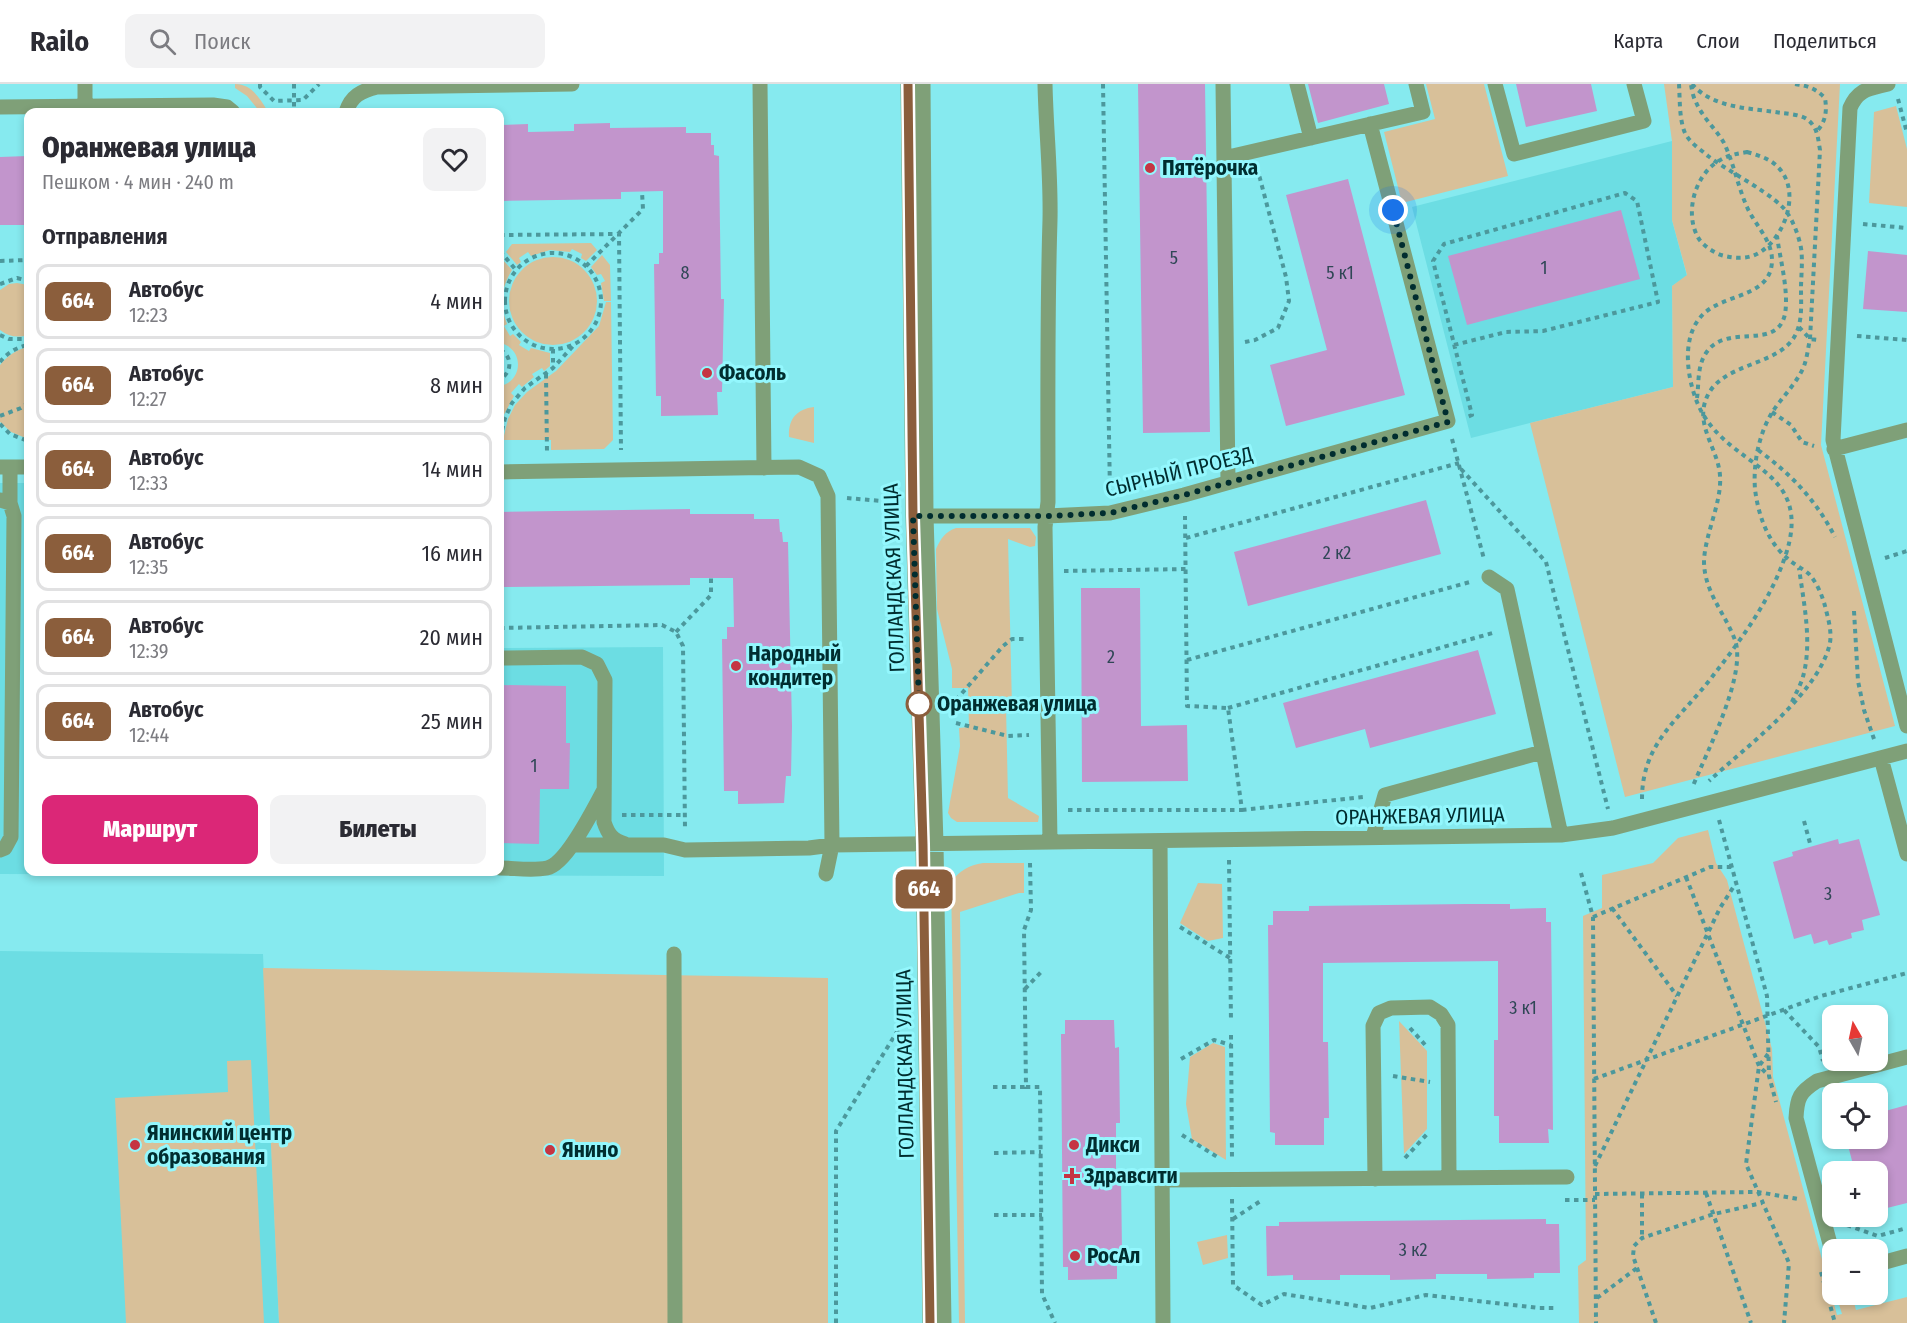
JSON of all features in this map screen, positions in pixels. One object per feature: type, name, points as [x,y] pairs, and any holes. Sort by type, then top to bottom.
[{"type":"street","points":[[85,84],[85,106]]},
{"type":"street","points":[[347,108],[360,91],[377,87],[572,84]]},
{"type":"street","points":[[760,84],[764,468]]},
{"type":"street","name":"ГОЛЛАНДСКАЯ УЛИЦА","points":[[908,84],[944,1323]]},
{"type":"street","name":"ГОЛЛАНДСКАЯ УЛИЦА","points":[[919,516],[923,84]]},
{"type":"street","points":[[1045,84],[1050,223],[1046,572],[1050,842]]},
{"type":"street","points":[[1223,84],[1228,482]]},
{"type":"street","points":[[1297,84],[1311,138]]},
{"type":"street","points":[[1224,158],[1423,112],[1416,84]]},
{"type":"street","points":[[1495,84],[1514,154],[1644,121],[1634,84]]},
{"type":"street","points":[[1888,84],[1864,90],[1854,97],[1850,108],[1828,449],[1907,726]]},
{"type":"street","points":[[0,107],[213,105],[228,108]]},
{"type":"street","points":[[1370,124],[1448,422]]},
{"type":"street","name":"СЫРНЫЙ ПРОЕЗД","points":[[919,516],[1047,516],[1110,513],[1147,505],[1448,422]]},
{"type":"street","points":[[1828,449],[1907,430]]},
{"type":"street","points":[[0,850],[5,848],[11,837],[14,516],[5,502],[5,467],[24,467]]},
{"type":"street","points":[[504,472],[799,467],[819,476],[828,496],[832,845],[826,874]]},
{"type":"street","points":[[1489,577],[1507,589],[1561,835]]},
{"type":"street","points":[[504,658],[582,657],[597,664],[605,680],[604,816],[608,833],[616,842],[627,845]]},
{"type":"street","name":"ОРАНЖЕВАЯ УЛИЦА","points":[[572,845],[664,845],[685,850],[809,848],[832,845],[1561,835],[1613,828],[1907,751]]},
{"type":"street","points":[[1373,837],[1385,795],[1542,752]]},
{"type":"street","points":[[1881,758],[1907,854]]},
{"type":"street","points":[[504,868],[547,868],[558,864],[572,845],[604,789]]},
{"type":"street","points":[[1160,841],[1163,1323]]},
{"type":"street","name":"ГОЛЛАНДСКАЯ УЛИЦА","points":[[930,844],[930,1323]]},
{"type":"street","points":[[674,954],[675,1323]]},
{"type":"street","points":[[1381,1179],[1373,1026],[1379,1013],[1391,1008],[1430,1007],[1441,1014],[1448,1025],[1449,1178]]},
{"type":"street","points":[[1822,1214],[1796,1118],[1797,1102],[1804,1089],[1817,1081],[1907,1057]]},
{"type":"street","points":[[1162,1180],[1567,1177]]},
{"type":"street","points":[[1888,1261],[1907,1256]]},
{"type":"path","points":[[260,84],[260,87],[274,101],[303,100],[319,84]]},
{"type":"path","points":[[294,84],[294,108]]},
{"type":"path","points":[[1103,84],[1110,513]]},
{"type":"path","points":[[1679,84],[1682,121],[1686,134],[1694,145],[1788,212],[1801,249],[1799,327],[1792,340],[1780,352],[1725,376],[1713,385],[1706,397],[1703,412],[1706,429],[1719,465],[1721,479],[1704,559],[1705,576],[1710,594],[1730,628],[1736,644],[1738,665],[1734,684],[1693,787]]},
{"type":"path","points":[[1691,84],[1700,94],[1715,101],[1795,114],[1808,120],[1817,131],[1820,150],[1810,339],[1804,365],[1794,383],[1772,412],[1761,433],[1755,488],[1759,510],[1769,536],[1785,557],[1809,574],[1821,594],[1829,620],[1830,644],[1821,666],[1789,708],[1707,783]]},
{"type":"path","points":[[1642,800],[1646,762],[1658,740],[1712,678],[1756,615],[1774,583],[1785,557],[1792,530],[1791,509],[1786,493],[1776,481],[1719,435],[1697,402],[1688,364],[1688,350],[1699,319],[1711,308],[1750,292],[1764,283],[1770,273],[1772,259],[1769,246],[1747,208],[1729,155],[1696,102],[1691,84]]},
{"type":"path","points":[[1795,84],[1809,86],[1825,98],[1827,107],[1822,126],[1817,131]]},
{"type":"path","points":[[1817,90],[1820,84]]},
{"type":"path","points":[[1899,102],[1907,133]]},
{"type":"path","points":[[1226,346],[1255,340],[1278,327],[1289,302],[1286,277],[1252,151]]},
{"type":"path","points":[[1747,152],[1767,158],[1783,172],[1790,192],[1788,212],[1777,236],[1769,246],[1753,256],[1733,258],[1714,253],[1700,240],[1691,219],[1694,197],[1701,177],[1716,162],[1729,155],[1747,152]]},
{"type":"path","points":[[586,266],[643,209],[642,192]]},
{"type":"path","points":[[1187,660],[1489,577],[1448,422],[1472,416],[1454,345],[1433,261],[1444,244],[1625,193],[1637,201],[1658,302],[1543,331],[1506,332],[1454,345]]},
{"type":"path","points":[[1863,224],[1907,228]]},
{"type":"path","points":[[504,236],[619,234]]},
{"type":"path","points":[[619,234],[621,470]]},
{"type":"path","points":[[1697,402],[1700,367],[1705,354],[1716,342],[1731,337],[1770,334],[1779,327],[1784,315],[1785,299],[1777,236]]},
{"type":"path","points":[[551,253],[571,256],[586,266],[599,285],[602,305],[596,324],[583,340],[565,348],[544,349],[526,342],[512,327],[505,308],[506,288],[516,270],[532,258],[551,253]]},
{"type":"path","points":[[504,256],[516,270]]},
{"type":"path","points":[[0,261],[24,260]]},
{"type":"path","points":[[0,284],[17,278],[24,279]]},
{"type":"path","points":[[1799,327],[1810,339],[1826,340]]},
{"type":"path","points":[[0,335],[9,339],[24,339]]},
{"type":"path","points":[[1857,336],[1907,340]]},
{"type":"path","points":[[504,418],[512,403],[525,388],[554,368],[577,342]]},
{"type":"path","points":[[0,362],[5,355],[24,347]]},
{"type":"path","points":[[553,349],[554,368]]},
{"type":"path","points":[[504,352],[509,360],[509,369],[504,377]]},
{"type":"path","points":[[546,374],[547,471]]},
{"type":"path","points":[[0,416],[24,406]]},
{"type":"path","points":[[1772,412],[1791,425],[1802,442],[1828,449]]},
{"type":"path","points":[[0,424],[10,434],[24,439]]},
{"type":"path","points":[[1758,450],[1783,469],[1805,491],[1824,516],[1839,544]]},
{"type":"path","points":[[1460,466],[1186,538],[1187,706],[1228,708],[1515,627]]},
{"type":"path","points":[[1460,466],[1546,562],[1609,809],[1599,811]]},
{"type":"path","points":[[828,496],[894,502]]},
{"type":"path","points":[[1885,557],[1907,551]]},
{"type":"path","points":[[1789,708],[1802,680],[1807,650],[1806,620],[1799,567]]},
{"type":"path","points":[[1046,572],[1186,569]]},
{"type":"path","points":[[676,632],[711,595],[711,578]]},
{"type":"path","points":[[1854,604],[1858,681],[1864,710],[1874,739]]},
{"type":"path","points":[[504,628],[662,625],[676,632],[683,645],[685,850]]},
{"type":"path","points":[[956,700],[1003,646],[1012,639]]},
{"type":"path","points":[[1228,708],[1242,810]]},
{"type":"path","points":[[956,723],[1008,736]]},
{"type":"path","points":[[1049,810],[1242,810],[1385,795]]},
{"type":"path","points":[[604,816],[684,815]]},
{"type":"path","points":[[1720,821],[1767,996],[1768,1076],[1778,1110]]},
{"type":"path","points":[[1804,821],[1811,847]]},
{"type":"path","points":[[1229,859],[1231,1022]]},
{"type":"path","points":[[1026,1087],[1024,930],[1031,910],[1030,860]]},
{"type":"path","points":[[1593,917],[1710,867],[1732,867]]},
{"type":"path","points":[[1581,873],[1593,917],[1596,1323]]},
{"type":"path","points":[[1686,877],[1759,1066],[1768,1076]]},
{"type":"path","points":[[1595,1167],[1720,908],[1736,883]]},
{"type":"path","points":[[1612,908],[1677,996]]},
{"type":"path","points":[[1160,915],[1230,959]]},
{"type":"path","points":[[1025,989],[1043,970]]},
{"type":"path","points":[[1594,1079],[1767,1014],[1821,996],[1907,973]]},
{"type":"path","points":[[1391,1008],[1448,1078]]},
{"type":"path","points":[[1784,1010],[1819,1047]]},
{"type":"path","points":[[836,1323],[836,1131],[903,1022]]},
{"type":"path","points":[[1162,1071],[1214,1040],[1231,1045]]},
{"type":"path","points":[[1768,1054],[1759,1066],[1746,1164],[1789,1263],[1784,1323]]},
{"type":"path","points":[[1374,1073],[1448,1078]]},
{"type":"path","points":[[993,1087],[1040,1087],[1042,1294],[1055,1323]]},
{"type":"path","points":[[1381,1179],[1449,1110]]},
{"type":"path","points":[[1162,1123],[1222,1160]]},
{"type":"path","points":[[994,1153],[1041,1152]]},
{"type":"path","points":[[1595,1194],[1758,1192],[1802,1199],[1798,1188]]},
{"type":"path","points":[[1707,1193],[1751,1323]]},
{"type":"path","points":[[1642,1194],[1642,1238]]},
{"type":"path","points":[[1575,1200],[1595,1200]]},
{"type":"path","points":[[1656,1323],[1633,1256],[1634,1246],[1642,1238],[1713,1214],[1762,1203]]},
{"type":"path","points":[[994,1215],[1041,1215]]},
{"type":"path","points":[[1850,1227],[1878,1236],[1907,1228]]},
{"type":"path","points":[[1820,1267],[1835,1323]]},
{"type":"path","points":[[1596,1298],[1637,1268]]},
{"type":"path","points":[[1233,1285],[1262,1305],[1284,1294],[1370,1308],[1426,1295],[1555,1308]]},
{"type":"shaded area","points":[[235,84],[246,86],[258,96],[266,108],[257,108],[247,96],[235,88]]},
{"type":"shaded area","points":[[1426,84],[1484,84],[1508,176],[1402,203],[1384,132],[1435,119]]},
{"type":"shaded area","points":[[1664,84],[1840,84],[1821,445],[1895,726],[1625,797],[1530,423],[1673,387],[1672,286],[1687,275],[1672,220],[1672,141]]},
{"type":"shaded area","points":[[1896,106],[1907,149],[1907,207],[1869,203],[1874,112]]},
{"type":"shaded area","points":[[1672,141],[1672,220],[1687,276],[1672,286],[1673,387],[1471,438],[1412,207]]},
{"type":"shaded area","points":[[591,243],[597,250],[586,261],[581,258],[582,254],[572,249],[570,252],[550,250],[531,256],[528,252],[519,258],[521,262],[517,265],[506,252],[512,244]]},
{"type":"shaded area","points":[[602,255],[610,265],[611,301],[604,301],[601,283],[605,281],[601,274],[597,275],[591,267]]},
{"type":"shaded area","points":[[553,257],[570,260],[584,270],[594,284],[597,301],[594,318],[584,332],[570,342],[553,345],[536,342],[522,332],[512,318],[509,301],[512,284],[522,270],[536,260]]},
{"type":"shaded area","points":[[504,261],[512,270],[504,287]]},
{"type":"shaded area","points":[[9,284],[24,284],[24,336],[14,336],[0,330],[0,290]]},
{"type":"shaded area","points":[[606,302],[611,302],[613,440],[604,449],[551,450],[551,440],[504,440],[508,419],[515,405],[527,392],[556,371],[599,326]]},
{"type":"shaded area","points":[[504,326],[510,336],[513,334],[521,342],[519,345],[529,351],[531,348],[550,353],[550,366],[544,371],[542,368],[532,374],[534,377],[522,387],[519,384],[511,393],[514,396],[504,415],[504,384],[514,378],[518,365],[514,351],[504,344]]},
{"type":"shaded area","points":[[24,348],[24,437],[11,432],[0,422],[0,365],[12,353]]},
{"type":"shaded area","points":[[814,407],[814,443],[789,437],[790,425],[794,416],[802,410]]},
{"type":"shaded area","points":[[0,483],[24,483],[24,874],[0,874]]},
{"type":"shaded area","points":[[956,528],[1030,528],[1036,537],[1035,546],[1030,547],[1008,539],[1012,707],[1006,707],[1008,798],[1039,816],[1038,822],[957,822],[948,813],[960,746],[959,728],[969,727],[968,688],[952,688],[952,669],[937,609],[936,549],[944,536]]},
{"type":"shaded area","points":[[663,647],[664,876],[504,876],[504,648]]},
{"type":"shaded area","points":[[1708,830],[1716,863],[1727,880],[1772,1049],[1773,1077],[1822,1259],[1822,1305],[1834,1305],[1837,1315],[1842,1314],[1839,1305],[1855,1305],[1856,1310],[1876,1305],[1888,1305],[1888,1302],[1907,1297],[1907,1323],[1579,1323],[1578,1266],[1586,1260],[1583,916],[1602,908],[1602,875],[1653,863],[1678,838]]},
{"type":"shaded area","points":[[983,863],[1024,863],[1024,893],[960,912],[965,1323],[959,1323],[951,882],[965,869]]},
{"type":"shaded area","points":[[1198,883],[1222,884],[1223,938],[1208,941],[1180,923]]},
{"type":"shaded area","name":"Янинский центр образования","points":[[0,951],[263,954],[279,1323],[0,1323]]},
{"type":"shaded area","name":"Янино","points":[[263,968],[828,978],[828,1323],[279,1323]]},
{"type":"shaded area","points":[[1399,1021],[1427,1051],[1427,1129],[1404,1154]]},
{"type":"shaded area","points":[[1213,1043],[1225,1047],[1226,1160],[1192,1139],[1186,1104],[1190,1057]]},
{"type":"shaded area","points":[[251,1060],[264,1323],[126,1323],[115,1098],[228,1092],[227,1061]]},
{"type":"shaded area","points":[[1227,1235],[1228,1258],[1203,1265],[1197,1242]]},
{"type":"building","points":[[1138,84],[1205,84],[1210,432],[1143,433]]},
{"type":"building","points":[[1308,84],[1384,84],[1389,104],[1318,123]]},
{"type":"building","points":[[1516,84],[1591,84],[1597,111],[1526,127]]},
{"type":"building","points":[[610,123],[610,128],[686,127],[686,133],[711,133],[714,155],[719,156],[721,299],[724,299],[722,392],[717,392],[718,415],[661,416],[661,396],[656,396],[654,264],[659,264],[659,253],[663,253],[663,191],[621,192],[621,199],[504,201],[504,125],[528,124],[528,132],[574,131],[574,124]]},
{"type":"building","points":[[24,156],[24,225],[0,225],[0,157]]},
{"type":"building","points":[[1348,179],[1405,395],[1286,426],[1270,365],[1327,350],[1286,195]]},
{"type":"building","points":[[1621,210],[1640,279],[1467,325],[1448,256]]},
{"type":"building","points":[[1868,251],[1907,255],[1907,312],[1863,309]]},
{"type":"building","points":[[1426,500],[1441,554],[1248,606],[1234,552]]},
{"type":"building","points":[[690,509],[690,514],[754,514],[754,519],[779,519],[783,542],[788,542],[792,726],[791,776],[786,776],[784,803],[738,804],[738,791],[724,791],[722,639],[727,639],[727,627],[734,627],[733,578],[690,578],[690,585],[504,587],[504,512]]},
{"type":"building","points":[[1081,588],[1140,588],[1141,726],[1187,725],[1188,781],[1082,782]]},
{"type":"building","points":[[1478,650],[1496,714],[1370,748],[1365,729],[1296,748],[1283,703]]},
{"type":"building","points":[[504,685],[566,686],[566,743],[570,743],[569,789],[540,789],[539,844],[504,843]]},
{"type":"building","points":[[1838,839],[1839,844],[1859,839],[1880,915],[1862,920],[1864,930],[1851,933],[1852,938],[1829,945],[1827,940],[1814,944],[1811,934],[1794,939],[1773,862],[1793,856],[1792,852]]},
{"type":"building","points":[[1510,904],[1510,909],[1546,908],[1546,922],[1551,922],[1553,1130],[1548,1129],[1549,1143],[1499,1143],[1499,1116],[1494,1116],[1494,1040],[1498,1040],[1498,961],[1323,963],[1323,1042],[1328,1042],[1329,1118],[1324,1118],[1324,1145],[1275,1145],[1275,1133],[1270,1132],[1268,925],[1273,925],[1273,911],[1309,911],[1309,906]]},
{"type":"building","points":[[1065,1020],[1114,1020],[1115,1048],[1119,1047],[1120,1123],[1116,1123],[1116,1177],[1121,1176],[1122,1252],[1117,1252],[1117,1279],[1068,1280],[1068,1267],[1063,1267],[1061,1034],[1065,1034]]},
{"type":"building","points":[[1907,1105],[1907,1203],[1888,1208],[1888,1161],[1852,1161],[1849,1149],[1888,1149],[1888,1110]]},
{"type":"building","points":[[1546,1219],[1546,1224],[1559,1224],[1560,1273],[1534,1273],[1534,1278],[1487,1279],[1487,1274],[1436,1274],[1436,1279],[1390,1280],[1390,1275],[1340,1275],[1340,1280],[1293,1280],[1293,1275],[1267,1276],[1266,1226],[1279,1226],[1279,1222]]},
{"type":"bus line","name":"664","points":[[908,84],[913,516],[923,844],[930,1323]]},
{"type":"place","name":"Пятёрочка","points":[[1150,168]]},
{"type":"place","name":"Фасоль","points":[[707,373]]},
{"type":"place","name":"Народный кондитер","points":[[736,666]]},
{"type":"place","name":"Оранжевая улица","points":[[919,704]]},
{"type":"place","name":"Янинский центр образования","points":[[135,1145]]},
{"type":"place","name":"Дикси","points":[[1074,1145]]},
{"type":"place","name":"Янино","points":[[550,1150]]},
{"type":"place","name":"Здравсити","points":[[1072,1176]]},
{"type":"place","name":"РосАл","points":[[1075,1256]]},
{"type":"route","points":[[919,704],[913,516],[1047,516],[1110,513],[1147,505],[1448,422],[1393,210]]}]
